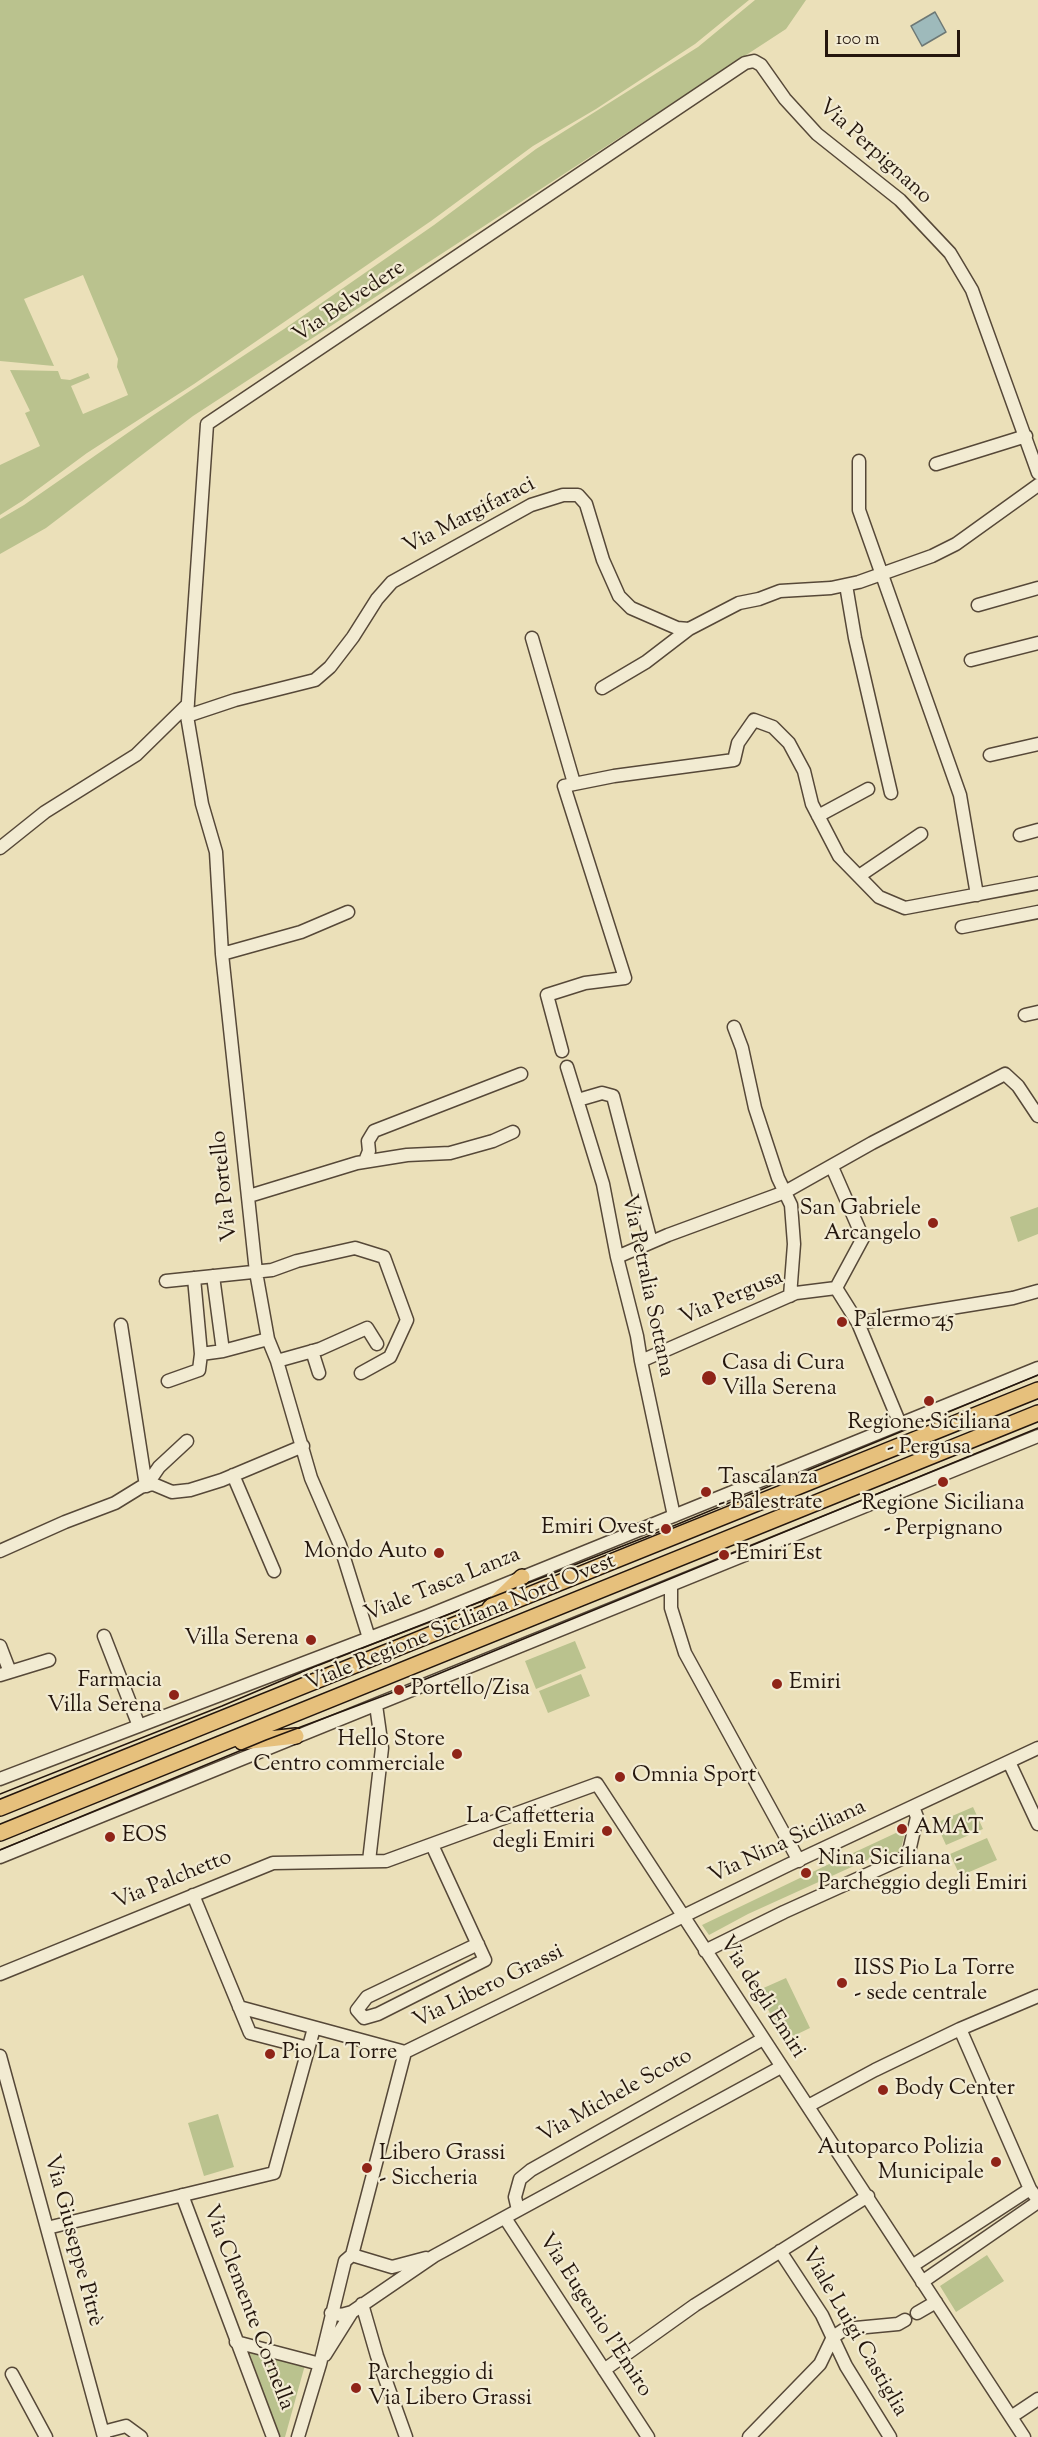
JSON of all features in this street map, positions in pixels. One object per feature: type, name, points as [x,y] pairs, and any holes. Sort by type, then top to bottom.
[{"type":"main road","name":"Viale Regione Siciliana Nord Ovest","points":[[0,1808],[1038,1390]]},
{"type":"main road","name":"Viale Regione Siciliana Nord Ovest","points":[[0,1833],[1038,1413]]},
{"type":"main road","points":[[483,1614],[522,1577]]},
{"type":"main road","points":[[224,1744],[296,1736]]},
{"type":"street","name":"Via Belvedere","points":[[187,710],[207,424],[745,63],[754,61],[761,65]]},
{"type":"street","name":"Via Perpignano","points":[[761,65],[785,99],[816,134],[900,200],[950,253],[972,291],[1031,440],[1038,473]]},
{"type":"street","points":[[936,464],[1031,440]]},
{"type":"street","points":[[860,461],[859,510],[960,795],[977,895]]},
{"type":"street","points":[[602,688],[637,668],[688,629],[739,603],[780,591],[846,585],[932,556],[956,544],[983,522],[1038,485]]},
{"type":"street","name":"Via Margifaraci","points":[[187,710],[315,680],[330,667],[353,637],[377,599],[392,582],[523,509],[563,495],[578,495],[586,504],[603,560],[619,596],[631,608],[677,628],[688,629]]},
{"type":"street","points":[[846,585],[855,638],[891,793]]},
{"type":"street","points":[[978,605],[1038,588]]},
{"type":"street","points":[[532,638],[574,783]]},
{"type":"street","points":[[972,660],[1038,643]]},
{"type":"street","points":[[0,848],[45,812],[136,755],[187,710]]},
{"type":"street","name":"Via Portello","points":[[187,710],[202,804],[216,852],[222,954],[256,1272],[268,1339],[281,1360],[311,1478],[340,1545],[369,1638]]},
{"type":"street","points":[[562,1051],[547,995],[585,983],[625,978],[564,786],[648,771],[734,760],[738,743],[754,720],[773,727],[789,743],[804,771],[812,804],[839,856],[879,897],[905,908],[1038,883]]},
{"type":"street","points":[[990,754],[1038,744]]},
{"type":"street","points":[[818,816],[868,789]]},
{"type":"street","points":[[1020,835],[1038,830]]},
{"type":"street","points":[[859,876],[921,834]]},
{"type":"street","points":[[222,954],[301,932],[348,912]]},
{"type":"street","points":[[962,927],[1038,912]]},
{"type":"street","points":[[1025,1015],[1038,1012]]},
{"type":"street","points":[[734,1027],[742,1048],[755,1108],[791,1205],[794,1244],[790,1296]]},
{"type":"street","name":"Via Petralia Sottana","points":[[567,1067],[603,1184],[616,1257],[638,1336],[641,1361],[674,1516]]},
{"type":"street","points":[[365,1161],[369,1151],[368,1141],[374,1131],[520,1074]]},
{"type":"street","points":[[616,1257],[785,1192],[872,1143],[1005,1074],[1018,1086],[1037,1113]]},
{"type":"street","points":[[578,1100],[602,1093],[614,1096],[651,1242]]},
{"type":"street","points":[[249,1196],[365,1161],[408,1155],[450,1153],[493,1141],[513,1132]]},
{"type":"street","points":[[832,1167],[863,1239],[836,1288],[858,1323],[900,1424],[1038,1368]]},
{"type":"street","points":[[166,1281],[256,1272],[355,1248],[384,1257],[407,1320],[390,1357],[361,1373]]},
{"type":"street","points":[[213,1276],[223,1351]]},
{"type":"street","points":[[168,1381],[199,1370],[201,1354],[195,1278]]},
{"type":"street","name":"Via Pergusa","points":[[641,1361],[790,1296],[836,1288]]},
{"type":"street","points":[[858,1323],[1013,1298],[1038,1291]]},
{"type":"street","points":[[121,1324],[149,1485]]},
{"type":"street","points":[[281,1360],[312,1351],[367,1328],[378,1344]]},
{"type":"street","points":[[201,1354],[223,1351],[268,1339]]},
{"type":"street","points":[[312,1351],[319,1373]]},
{"type":"street","name":"Viale Tasca Lanza","points":[[0,1779],[369,1638],[900,1424]]},
{"type":"street","name":"Viale Regione Siciliana Nord Ovest","points":[[0,1857],[1038,1436]]},
{"type":"street","points":[[149,1485],[152,1475],[187,1441]]},
{"type":"street","points":[[0,1551],[115,1503],[149,1485],[172,1492],[190,1490],[303,1446]]},
{"type":"street","points":[[233,1475],[274,1571]]},
{"type":"street","points":[[671,1586],[671,1608],[685,1653],[799,1861]]},
{"type":"street","points":[[104,1636],[139,1726]]},
{"type":"street","points":[[0,1646],[5,1674],[49,1660]]},
{"type":"street","points":[[369,1861],[382,1748],[376,1705]]},
{"type":"street","name":"Via Nina Siciliana","points":[[682,1917],[1038,1748]]},
{"type":"street","points":[[1009,1762],[1038,1824]]},
{"type":"street","name":"Via degli Emiri","points":[[369,1861],[386,1861],[597,1784],[1024,2437]]},
{"type":"street","points":[[705,1952],[784,1912],[908,1856],[917,1817],[913,1808]]},
{"type":"street","points":[[432,1845],[478,1944],[485,1960],[378,2014],[364,2018],[357,2010],[367,1997],[478,1944]]},
{"type":"street","name":"Via Palchetto","points":[[0,1974],[273,1863],[369,1861]]},
{"type":"street","points":[[193,1895],[250,2033],[308,2048]]},
{"type":"street","name":"Via Libero Grassi","points":[[320,2364],[345,2261],[351,2255],[405,2052],[682,1917]]},
{"type":"street","points":[[808,2106],[875,2070],[960,2029],[1038,1996]]},
{"type":"street","points":[[239,2007],[405,2052]]},
{"type":"street","points":[[47,2228],[274,2173],[314,2028]]},
{"type":"street","points":[[922,2282],[1038,2201],[1030,2189],[960,2029]]},
{"type":"street","name":"Via Michele Scoto","points":[[518,2210],[515,2197],[517,2188],[520,2179],[531,2170],[764,2039]]},
{"type":"street","name":"Via Giuseppe Pitrè","points":[[0,2056],[103,2434]]},
{"type":"street","points":[[298,2437],[320,2364],[352,2312],[362,2304],[434,2256],[781,2067]]},
{"type":"street","points":[[912,2266],[1030,2189]]},
{"type":"street","name":"Via Clemente Cornella","points":[[182,2194],[273,2437]]},
{"type":"street","points":[[604,2370],[695,2305],[868,2196]]},
{"type":"street","name":"Via Eugenio l'Emiro","points":[[505,2218],[648,2437]]},
{"type":"street","name":"Viale Luigi Castiglia","points":[[780,2251],[822,2315],[846,2366],[890,2437]]},
{"type":"street","points":[[351,2255],[392,2267],[434,2256]]},
{"type":"street","points":[[392,2267],[398,2281]]},
{"type":"street","points":[[916,2313],[936,2302]]},
{"type":"street","points":[[362,2304],[377,2356],[406,2437]]},
{"type":"street","points":[[331,2313],[341,2315],[352,2312]]},
{"type":"street","points":[[749,2437],[819,2364],[833,2337],[845,2329],[898,2324],[905,2320]]},
{"type":"street","points":[[236,2342],[320,2364]]},
{"type":"street","points":[[12,2374],[46,2437]]},
{"type":"street","points":[[1011,2417],[1038,2399]]},
{"type":"street","points":[[103,2434],[126,2426],[141,2437]]},
{"type":"green space","points":[[0,0],[749,0],[695,44],[596,109],[533,146],[431,221],[194,384],[87,453],[0,515],[0,465],[40,446],[25,413],[30,411],[10,370],[58,371],[61,379],[70,380],[88,373],[90,378],[71,386],[83,414],[128,395],[117,367],[118,359],[83,275],[24,299],[54,366],[0,361]]},
{"type":"green space","points":[[755,0],[806,0],[786,29],[193,416],[46,528],[0,554],[0,519],[284,329],[434,225],[536,149],[698,47]]},
{"type":"green space","points":[[1038,1207],[1038,1234],[1018,1242],[1010,1217]]},
{"type":"green space","points":[[575,1641],[586,1668],[536,1689],[525,1661]]},
{"type":"green space","points":[[581,1674],[590,1696],[548,1713],[539,1691]]},
{"type":"green space","points":[[973,1807],[983,1829],[946,1845],[936,1823]]},
{"type":"green space","points":[[898,1832],[900,1835],[905,1833],[900,1852],[884,1860],[881,1854],[858,1864],[853,1853]]},
{"type":"green space","points":[[987,1838],[997,1860],[960,1876],[950,1854]]},
{"type":"green space","points":[[850,1854],[856,1865],[748,1914],[709,1935],[702,1925]]},
{"type":"green space","points":[[786,1978],[810,2028],[783,2041],[759,1990]]},
{"type":"green space","points":[[218,2114],[234,2167],[204,2176],[188,2123]]},
{"type":"green space","points":[[987,2255],[1004,2281],[956,2312],[940,2286]]},
{"type":"green space","points":[[249,2351],[305,2365],[285,2437],[279,2437]]},
{"type":"water","points":[[935,12],[946,32],[922,46],[911,26]]},
{"type":"tram line","points":[[0,1794],[309,1669],[666,1529],[1038,1375]]},
{"type":"tram line","points":[[0,1850],[266,1740],[399,1690],[1038,1428]]},
{"type":"place","name":"San Gabriele Arcangelo","points":[[933,1223]]},
{"type":"place","name":"Palermo 45","points":[[842,1322]]},
{"type":"place","name":"Casa di Cura Villa Serena","points":[[709,1378]]},
{"type":"place","name":"Regione Siciliana - Pergusa","points":[[929,1401]]},
{"type":"place","name":"Regione Siciliana - Perpignano","points":[[943,1482]]},
{"type":"place","name":"Tascalanza - Balestrate","points":[[706,1492]]},
{"type":"place","name":"Emiri Ovest","points":[[666,1529]]},
{"type":"place","name":"Mondo Auto","points":[[439,1553]]},
{"type":"place","name":"Emiri Est","points":[[724,1555]]},
{"type":"place","name":"Villa Serena","points":[[311,1640]]},
{"type":"place","name":"Emiri","points":[[777,1684]]},
{"type":"place","name":"Portello/Zisa","points":[[399,1690]]},
{"type":"place","name":"Farmacia Villa Serena","points":[[174,1695]]},
{"type":"place","name":"Hello Store Centro commerciale","points":[[457,1754]]},
{"type":"place","name":"Omnia Sport","points":[[620,1777]]},
{"type":"place","name":"AMAT","points":[[902,1829]]},
{"type":"place","name":"La Caffetteria degli Emiri","points":[[607,1831]]},
{"type":"place","name":"EOS","points":[[110,1837]]},
{"type":"place","name":"Nina Siciliana - Parcheggio degli Emiri","points":[[806,1873]]},
{"type":"place","name":"IISS Pio La Torre - sede centrale","points":[[842,1983]]},
{"type":"place","name":"Pio La Torre","points":[[270,2054]]},
{"type":"place","name":"Body Center","points":[[883,2090]]},
{"type":"place","name":"Autoparco Polizia Municipale","points":[[996,2162]]},
{"type":"place","name":"Libero Grassi - Siccheria","points":[[367,2168]]},
{"type":"place","name":"Parcheggio di Via Libero Grassi","points":[[356,2388]]}]
